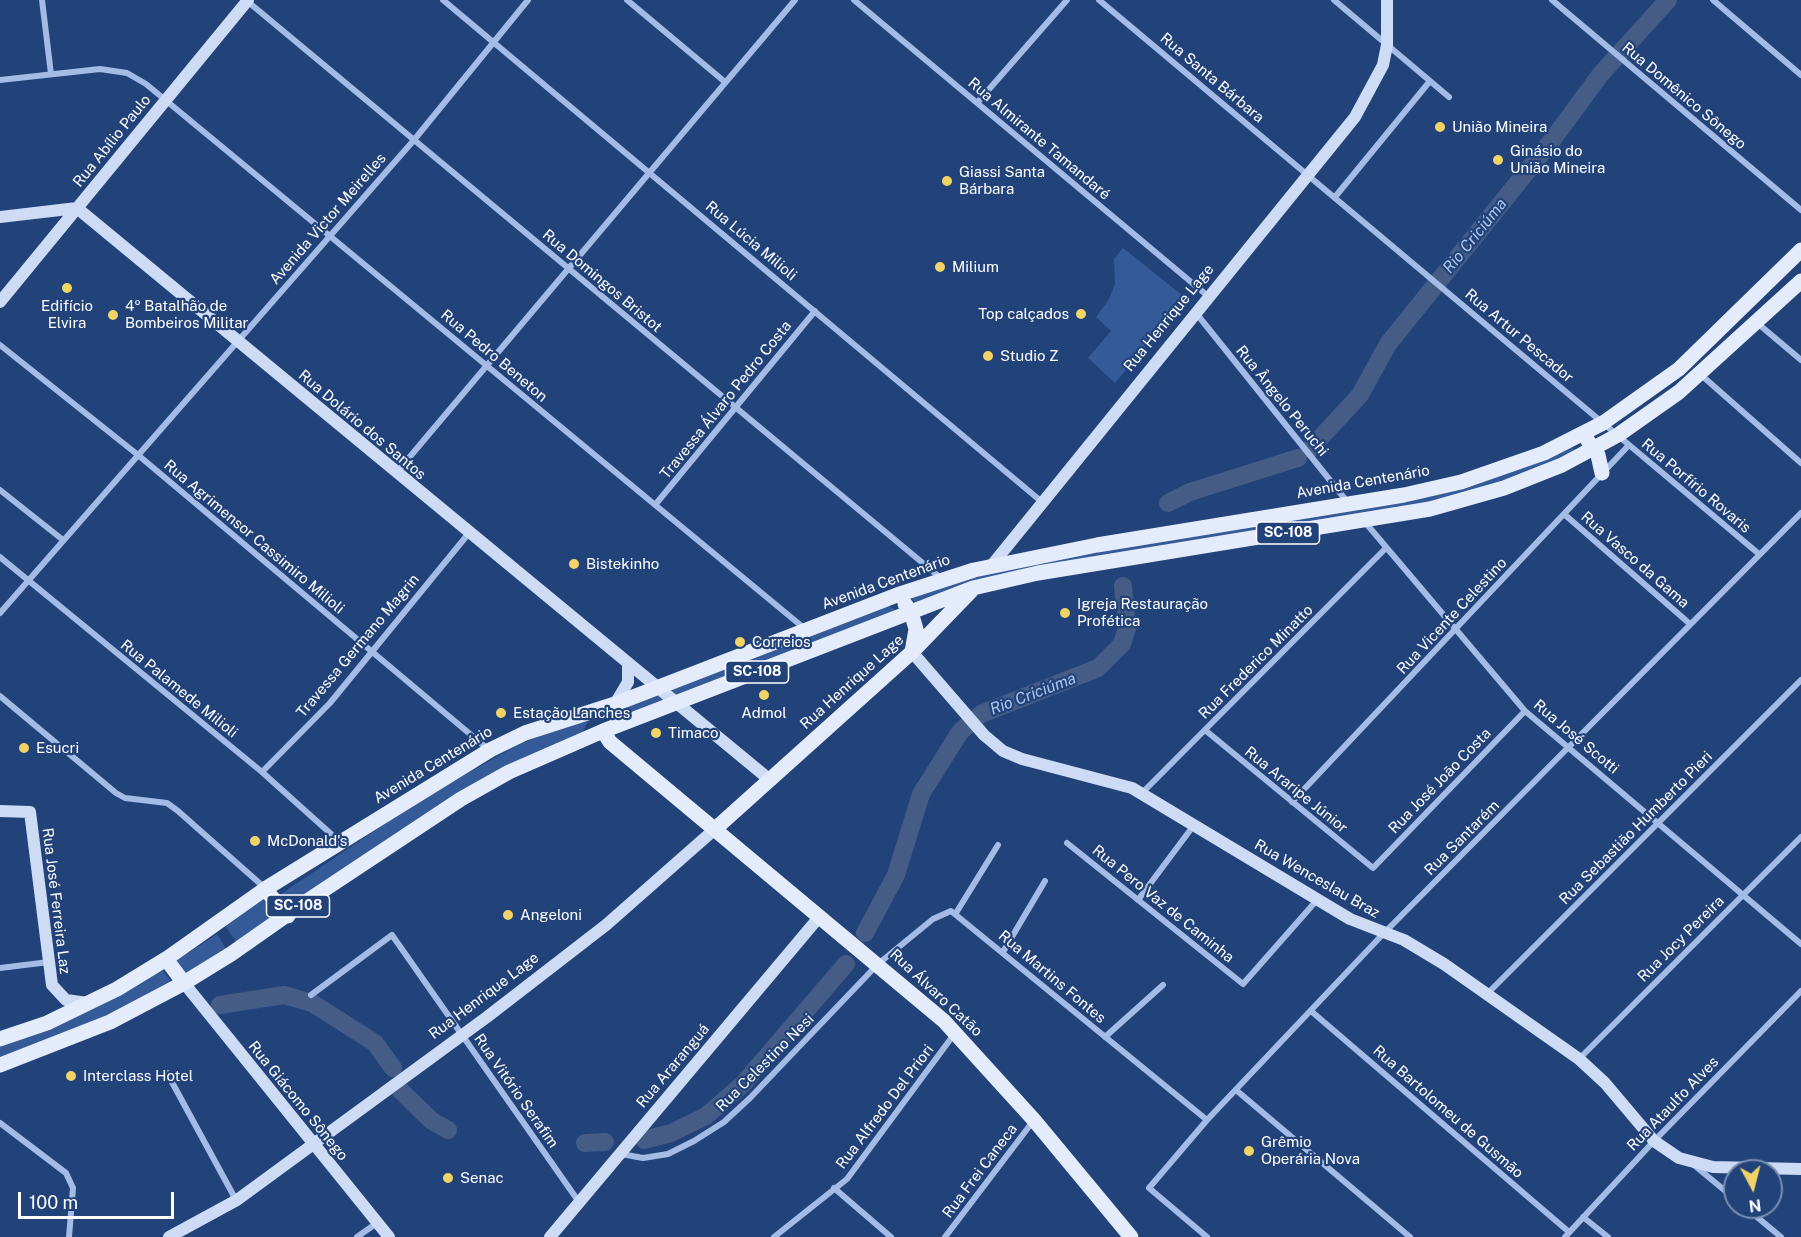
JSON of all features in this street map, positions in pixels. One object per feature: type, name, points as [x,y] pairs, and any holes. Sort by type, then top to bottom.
[{"type":"main road","name":"Avenida Centenário","points":[[0,1039],[90,1004],[166,959],[265,889],[340,842],[490,750],[525,733],[615,704],[897,595],[992,565],[1097,545],[1412,494],[1472,478],[1544,453],[1603,423],[1679,369],[1801,250]]},
{"type":"main road","name":"SC-108","points":[[0,1065],[110,1022],[184,982],[461,799],[534,760],[601,736],[676,704],[973,588],[1058,570],[1430,509],[1496,490],[1562,465],[1595,448],[1624,440],[1801,281]]},
{"type":"main road","points":[[1581,436],[1595,448],[1602,473]]},
{"type":"main road","name":"Rua Henrique Lage","points":[[715,829],[912,652],[992,565]]},
{"type":"main road","points":[[897,595],[911,612],[916,629],[912,652]]},
{"type":"main road","points":[[601,736],[604,720],[615,704]]},
{"type":"main road","name":"Rua Álvaro Catão","points":[[601,736],[878,963],[956,1032],[1034,1120],[1131,1237]]},
{"type":"main road","points":[[265,889],[288,915]]},
{"type":"main road","points":[[166,959],[184,982]]},
{"type":"street","points":[[42,0],[51,74]]},
{"type":"street","name":"Rua Abílio Paulo","points":[[0,302],[247,0]]},
{"type":"street","name":"Rua Domingos Bristot","points":[[247,0],[942,580]]},
{"type":"street","name":"Rua Lúcia Milioli","points":[[443,0],[1042,501]]},
{"type":"street","name":"Avenida Victor Meirelles","points":[[0,613],[414,140],[528,0]]},
{"type":"street","points":[[627,0],[725,82]]},
{"type":"street","points":[[397,473],[795,0]]},
{"type":"street","name":"Rua Almirante Tamandaré","points":[[854,0],[1209,297]]},
{"type":"street","points":[[977,103],[1067,0]]},
{"type":"street","name":"Rua Santa Bárbara","points":[[1099,0],[1309,176]]},
{"type":"street","points":[[1334,0],[1449,97]]},
{"type":"street","name":"Rua Henrique Lage","points":[[992,565],[1309,176],[1365,102],[1383,65],[1387,45],[1388,0]]},
{"type":"street","name":"Rua Domênico Sônego","points":[[1552,0],[1801,210]]},
{"type":"street","points":[[1713,0],[1801,75]]},
{"type":"street","name":"Rua Pedro Beneton","points":[[0,80],[114,69],[139,78],[807,630]]},
{"type":"street","points":[[1335,197],[1430,81]]},
{"type":"street","name":"Rua Artur Pescador","points":[[1309,176],[1624,440]]},
{"type":"street","points":[[0,217],[77,208]]},
{"type":"street","name":"Rua Dolário dos Santos","points":[[77,208],[770,780]]},
{"type":"street","name":"Travessa Álvaro Pedro Costa","points":[[655,505],[815,311]]},
{"type":"street","name":"Rua Ângelo Peruchi","points":[[1196,313],[1349,504]]},
{"type":"street","points":[[1755,322],[1801,360]]},
{"type":"street","name":"Rua Agrimensor Cassimiro Milioli","points":[[0,345],[138,454],[490,750]]},
{"type":"street","points":[[1700,374],[1801,463]]},
{"type":"street","name":"Rua Vicente Celestino","points":[[1292,802],[1602,473],[1624,440]]},
{"type":"street","name":"Rua Porfírio Rovaris","points":[[1624,440],[1759,554]]},
{"type":"street","points":[[0,490],[63,540]]},
{"type":"street","name":"Rua Santarém","points":[[1207,1237],[1149,1188],[1207,1120],[1384,933],[1801,513]]},
{"type":"street","name":"Rua Vasco da Gama","points":[[1564,514],[1690,624]]},
{"type":"street","name":"Rua José Scotti","points":[[1364,521],[1525,711],[1801,944]]},
{"type":"street","name":"Travessa Germano Magrin","points":[[262,772],[330,703],[469,533]]},
{"type":"street","name":"Rua Frederico Minatto","points":[[1142,793],[1386,548]]},
{"type":"street","name":"Rua Palamede Milioli","points":[[0,557],[262,772],[340,842]]},
{"type":"street","name":"Rua Wenceslau Braz","points":[[912,652],[979,729],[993,743],[1011,755],[1122,785],[1142,793],[1362,925],[1421,949],[1488,993],[1579,1059],[1605,1083],[1654,1141],[1679,1158],[1692,1163],[1721,1167],[1801,1169]]},
{"type":"street","points":[[615,704],[628,682],[628,664]]},
{"type":"street","name":"Rua Sebastião Humberto Pieri","points":[[1488,993],[1801,680]]},
{"type":"street","points":[[0,696],[116,793],[125,798],[167,803],[178,811],[265,889]]},
{"type":"street","name":"Rua José João Costa","points":[[1373,868],[1525,711]]},
{"type":"street","name":"Rua Araripe Júnior","points":[[1205,730],[1373,868]]},
{"type":"street","name":"Rua José Ferreira Laz","points":[[0,811],[30,812],[52,984],[58,994],[78,1004],[90,1004]]},
{"type":"street","points":[[1138,900],[1194,825]]},
{"type":"street","name":"Rua Henrique Lage","points":[[169,1237],[237,1200],[462,1035],[606,925],[715,829]]},
{"type":"street","name":"Rua Jocy Pereira","points":[[1579,1059],[1801,837]]},
{"type":"street","name":"Rua Pero Vaz de Caminha","points":[[1067,843],[1243,984],[1318,899]]},
{"type":"street","points":[[878,963],[940,915],[951,911],[956,913],[998,844]]},
{"type":"street","points":[[1003,952],[1045,881]]},
{"type":"street","name":"Rua Martins Fontes","points":[[956,913],[1207,1120]]},
{"type":"street","name":"Rua Araranguá","points":[[550,1237],[820,916]]},
{"type":"street","name":"Rua Vitório Serafim","points":[[311,995],[392,935],[579,1202]]},
{"type":"street","points":[[0,968],[49,962]]},
{"type":"street","name":"Rua Celestino Nesi","points":[[619,1154],[643,1158],[668,1154],[702,1137],[724,1122],[750,1098],[878,963]]},
{"type":"street","name":"Rua Giácomo Sônego","points":[[184,982],[389,1237]]},
{"type":"street","points":[[1105,1037],[1163,986]]},
{"type":"street","name":"Rua Ataulfo Alves","points":[[1567,1234],[1654,1141],[1801,991]]},
{"type":"street","name":"Rua Bartolomeu de Gusmão","points":[[1311,1011],[1567,1234]]},
{"type":"street","name":"Rua Alfredo Del Priori","points":[[774,1237],[847,1179],[956,1032]]},
{"type":"street","points":[[167,1073],[237,1200]]},
{"type":"street","points":[[1236,1090],[1410,1237]]},
{"type":"street","name":"Rua Frei Caneca","points":[[945,1237],[1034,1120]]},
{"type":"street","points":[[0,1123],[66,1173],[73,1188],[69,1237]]},
{"type":"street","points":[[1692,1163],[1723,1189]]},
{"type":"street","points":[[834,1188],[891,1237]]},
{"type":"street","points":[[1583,1217],[1608,1237]]},
{"type":"street","points":[[1759,1219],[1781,1237]]},
{"type":"street","points":[[357,1237],[377,1222]]},
{"type":"shaded area","points":[[1123,248],[1182,295],[1181,303],[1115,383],[1088,358],[1111,331],[1096,317],[1109,299],[1115,284],[1114,259]]},
{"type":"shaded area","points":[[1570,445],[1577,453],[1450,501],[1225,540],[918,606],[909,596],[977,574],[1048,557],[1390,501]]},
{"type":"shaded area","points":[[886,604],[900,613],[617,719],[621,705]]},
{"type":"shaded area","points":[[591,716],[582,733],[443,803],[289,903],[281,894],[389,821],[466,774],[520,744]]},
{"type":"shaded area","points":[[265,898],[275,916],[236,942],[225,925]]},
{"type":"shaded area","points":[[217,934],[227,950],[186,977],[173,963]]},
{"type":"shaded area","points":[[161,968],[171,981],[98,1022],[0,1059],[0,1043]]},
{"type":"waterway","name":"Rio Criciúma","points":[[1310,449],[1360,395],[1388,344],[1553,139],[1600,75],[1668,0]]},
{"type":"waterway","name":"Rio Criciúma","points":[[1168,503],[1190,492],[1298,458]]},
{"type":"waterway","name":"Rio Criciúma","points":[[865,933],[896,875],[921,794],[960,732],[981,714],[1098,668],[1122,644],[1127,628],[1123,586]]},
{"type":"waterway","name":"Rio Criciúma","points":[[644,1140],[671,1133],[706,1116],[743,1084],[846,964]]},
{"type":"waterway","name":"Rio Criciúma","points":[[220,1005],[284,995],[312,1003],[375,1043],[393,1068]]},
{"type":"waterway","name":"Rio Criciúma","points":[[401,1091],[432,1121],[448,1130]]},
{"type":"waterway","name":"Rio Criciúma","points":[[585,1143],[605,1142]]},
{"type":"place","name":"União Mineira","points":[[1440,127]]},
{"type":"place","name":"Ginásio do União Mineira","points":[[1498,160]]},
{"type":"place","name":"Giassi Santa Bárbara","points":[[947,181]]},
{"type":"place","name":"Milium","points":[[940,267]]},
{"type":"place","name":"Edifício Elvira","points":[[67,288]]},
{"type":"place","name":"Top calçados","points":[[1081,314]]},
{"type":"place","name":"4º Batalhão de Bombeiros Militar","points":[[113,315]]},
{"type":"place","name":"Studio Z","points":[[988,356]]},
{"type":"place","name":"Bistekinho","points":[[574,564]]},
{"type":"place","name":"Igreja Restauração Profética","points":[[1065,613]]},
{"type":"place","name":"Correios","points":[[740,642]]},
{"type":"place","name":"Admol","points":[[764,695]]},
{"type":"place","name":"Estação Lanches","points":[[501,713]]},
{"type":"place","name":"Timaco","points":[[656,733]]},
{"type":"place","name":"Esucri","points":[[24,748]]},
{"type":"place","name":"McDonald's","points":[[255,841]]},
{"type":"place","name":"Angeloni","points":[[508,915]]},
{"type":"place","name":"Interclass Hotel","points":[[71,1076]]},
{"type":"place","name":"Grêmio Operária Nova","points":[[1249,1151]]},
{"type":"place","name":"Senac","points":[[448,1178]]}]
